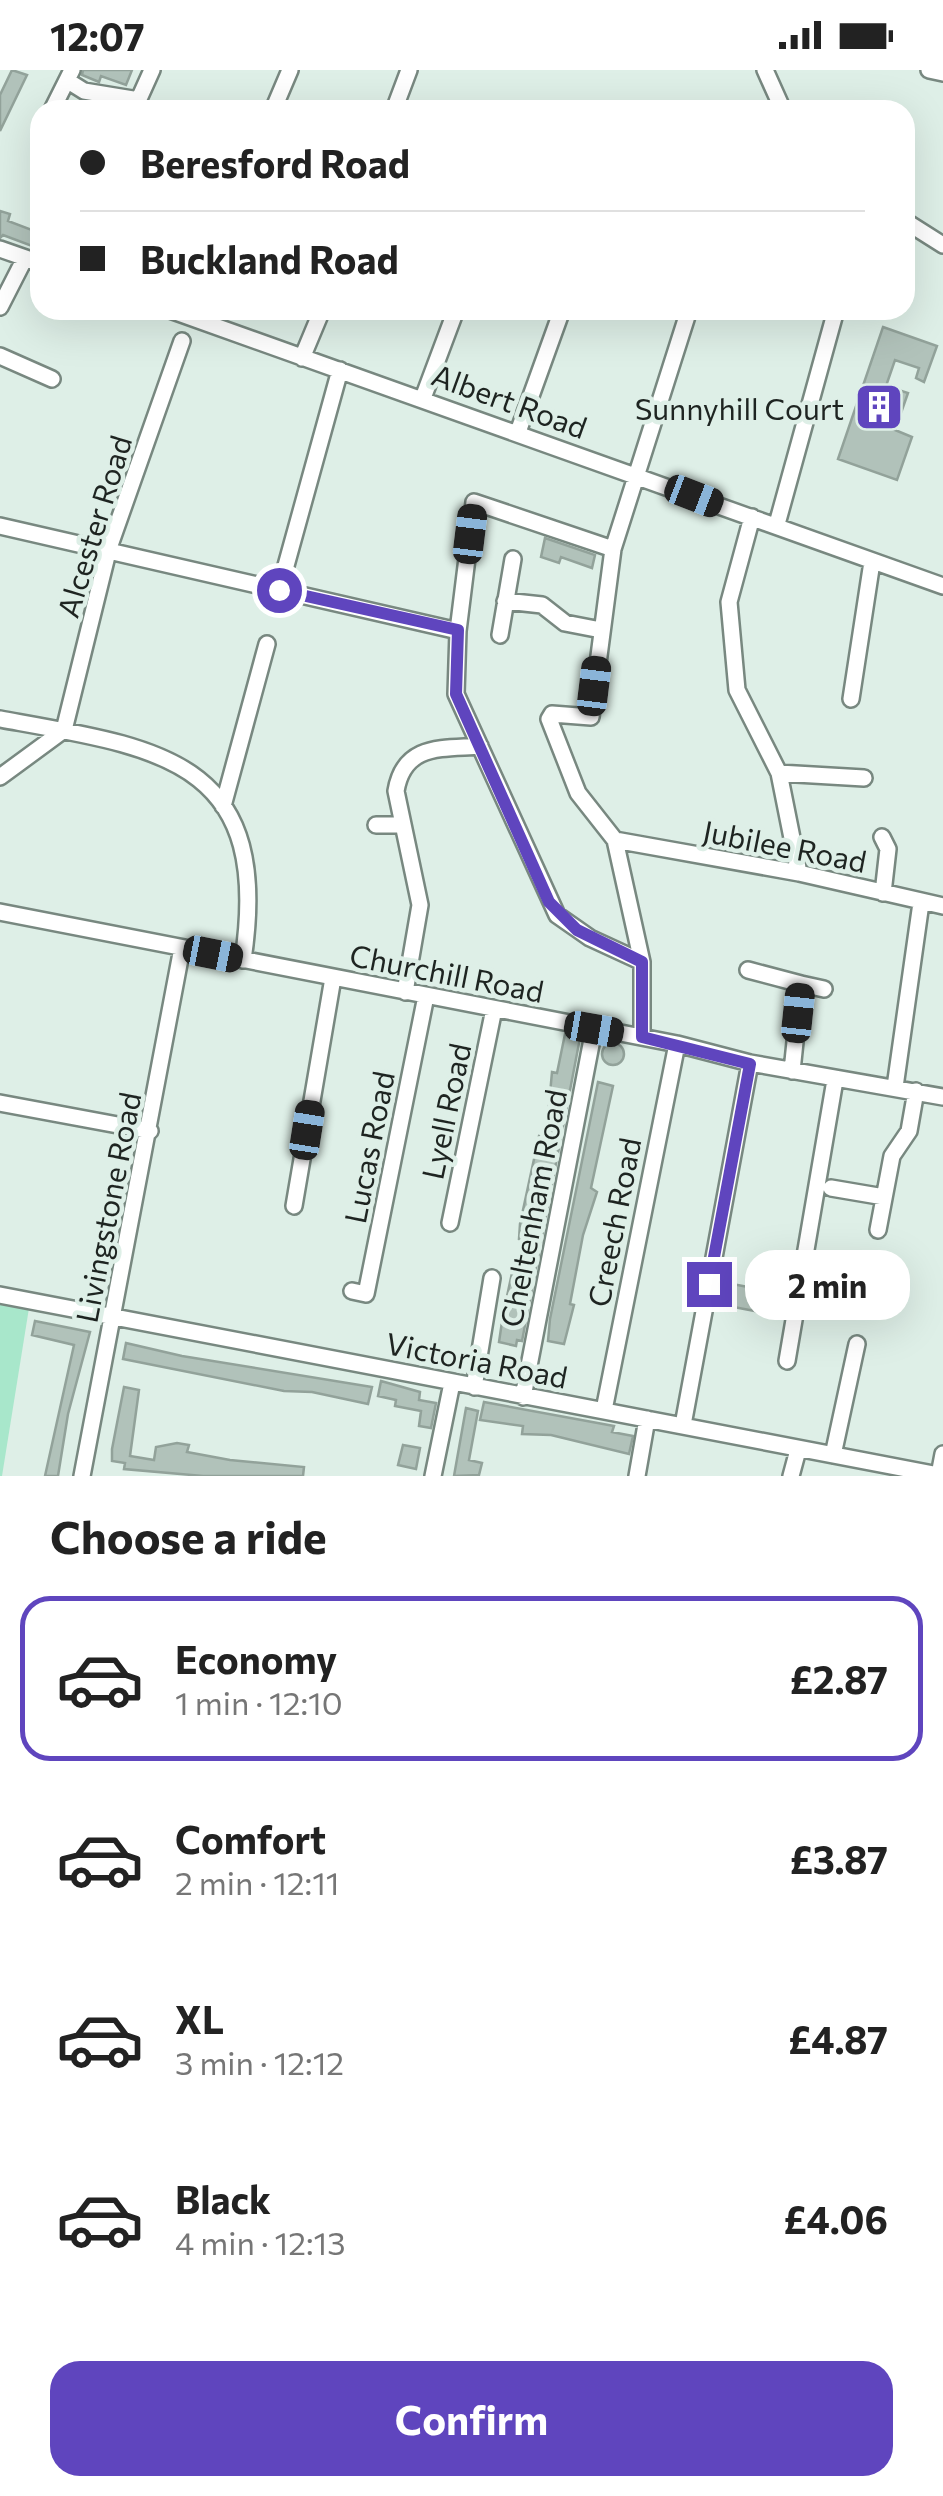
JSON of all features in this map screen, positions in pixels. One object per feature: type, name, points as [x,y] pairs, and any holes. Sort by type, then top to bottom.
[{"type":"street","points":[[139,100],[152,70]]},
{"type":"street","points":[[278,100],[290,70]]},
{"type":"street","points":[[398,100],[408,70]]},
{"type":"street","points":[[765,70],[778,100]]},
{"type":"street","points":[[929,70],[943,73]]},
{"type":"street","points":[[57,100],[70,76],[84,91],[118,100]]},
{"type":"street","points":[[915,227],[943,245]]},
{"type":"street","points":[[0,249],[30,260]]},
{"type":"street","points":[[0,307],[30,264]]},
{"type":"street","name":"Albert Road","points":[[206,320],[302,358],[943,586]]},
{"type":"street","points":[[302,358],[318,320]]},
{"type":"street","points":[[422,398],[452,320]]},
{"type":"street","points":[[518,432],[558,320]]},
{"type":"street","points":[[642,1037],[642,962],[615,840],[578,792],[549,720],[552,714],[591,717],[613,549],[686,320]]},
{"type":"street","points":[[777,524],[833,320]]},
{"type":"street","name":"Alcester Road","points":[[64,730],[109,548],[182,341]]},
{"type":"street","points":[[0,356],[52,379]]},
{"type":"street","points":[[279,590],[340,370]]},
{"type":"street","points":[[613,549],[474,502],[458,630],[456,694],[558,915],[590,938],[642,962]]},
{"type":"street","points":[[752,518],[728,602],[737,690],[778,773],[800,873]]},
{"type":"street","points":[[0,526],[458,630]]},
{"type":"street","points":[[500,634],[513,559]]},
{"type":"street","points":[[850,700],[872,562]]},
{"type":"street","points":[[505,601],[542,605],[565,624],[601,630]]},
{"type":"street","points":[[223,806],[267,644]]},
{"type":"street","points":[[0,718],[134,744],[167,756],[204,783],[238,832],[250,874],[243,960]]},
{"type":"street","points":[[0,777],[64,730]]},
{"type":"street","points":[[405,992],[420,905],[396,791],[409,761],[441,746],[480,746]]},
{"type":"street","points":[[778,773],[864,778]]},
{"type":"street","points":[[376,825],[403,824]]},
{"type":"street","points":[[882,837],[888,849],[883,892]]},
{"type":"street","name":"Jubilee Road","points":[[615,840],[800,873],[943,906]]},
{"type":"street","points":[[894,1087],[921,902]]},
{"type":"street","name":"Churchill Road","points":[[0,912],[677,1044],[750,1064],[943,1097]]},
{"type":"street","name":"Livingstone Road","points":[[82,1476],[182,948]]},
{"type":"street","points":[[748,970],[824,988]]},
{"type":"street","points":[[294,1206],[333,978]]},
{"type":"street","points":[[792,1070],[802,984]]},
{"type":"street","name":"Lucas Road","points":[[352,1292],[366,1294],[426,996]]},
{"type":"street","name":"Lyell Road","points":[[450,1223],[494,1009]]},
{"type":"street","name":"Cheltenham Road","points":[[523,1397],[594,1029]]},
{"type":"street","name":"Creech Road","points":[[604,1410],[677,1044]]},
{"type":"street","points":[[683,1425],[750,1064]]},
{"type":"street","points":[[788,1362],[835,1080]]},
{"type":"street","points":[[878,1230],[892,1156],[910,1132],[916,1091]]},
{"type":"street","points":[[0,1103],[150,1131]]},
{"type":"street","points":[[832,1188],[884,1197]]},
{"type":"street","points":[[474,1387],[492,1278]]},
{"type":"street","name":"Victoria Road","points":[[0,1295],[941,1475]]},
{"type":"street","points":[[833,1455],[853,1350]]},
{"type":"street","points":[[433,1476],[452,1383]]},
{"type":"street","points":[[637,1476],[647,1418]]},
{"type":"street","points":[[792,1476],[798,1450]]},
{"type":"street","points":[[941,1475],[943,1454]]},
{"type":"green space","points":[[0,1302],[29,1308],[2,1476],[0,1476]]},
{"type":"building","points":[[12,70],[27,75],[0,131],[0,95]]},
{"type":"building","points":[[83,70],[132,70],[126,85],[101,76],[99,82],[82,75]]},
{"type":"building","points":[[0,211],[10,214],[8,221],[30,229],[30,245],[3,235],[0,238]]},
{"type":"building","name":"Sunnyhill Court","points":[[883,327],[937,346],[924,382],[916,378],[919,368],[895,360],[886,386],[908,393],[895,430],[912,437],[897,480],[838,459]]},
{"type":"building","points":[[545,538],[595,555],[592,568],[561,557],[559,563],[541,557]]},
{"type":"building","points":[[565,1034],[580,1038],[522,1341],[517,1340],[516,1346],[499,1342],[503,1315],[515,1259],[520,1260],[524,1240],[519,1239],[520,1224],[539,1136],[543,1137],[548,1116],[552,1072],[557,1073]]},
{"type":"building","points":[[613,1043],[621,1046],[621,1062],[613,1065],[605,1062],[602,1054],[605,1046]]},
{"type":"building","points":[[598,1082],[613,1086],[591,1188],[597,1192],[583,1235],[570,1304],[574,1305],[564,1344],[548,1341],[550,1319]]},
{"type":"building","points":[[727,1283],[764,1290],[760,1312],[723,1305]]},
{"type":"building","points":[[35,1321],[90,1332],[68,1414],[58,1476],[45,1476],[74,1345],[32,1335]]},
{"type":"building","points":[[126,1343],[372,1387],[368,1404],[312,1392],[284,1391],[123,1359]]},
{"type":"building","points":[[381,1381],[420,1392],[419,1400],[436,1403],[431,1428],[419,1426],[421,1411],[395,1406],[396,1400],[378,1396]]},
{"type":"building","points":[[124,1387],[139,1390],[130,1456],[154,1460],[156,1447],[177,1443],[189,1445],[187,1452],[304,1467],[303,1476],[203,1476],[124,1469],[125,1463],[112,1461],[112,1449]]},
{"type":"building","points":[[484,1402],[614,1426],[612,1432],[633,1436],[629,1454],[551,1435],[522,1434],[523,1426],[480,1420]]},
{"type":"building","points":[[466,1408],[478,1411],[469,1460],[482,1463],[479,1475],[454,1476]]},
{"type":"building","points":[[403,1445],[420,1448],[416,1469],[398,1465]]},
{"type":"place","name":"Sunnyhill Court","points":[[879,407]]},
{"type":"route","points":[[279,590],[458,630],[456,694],[555,911],[590,938],[642,962],[642,1037],[750,1064],[709,1284]]}]
